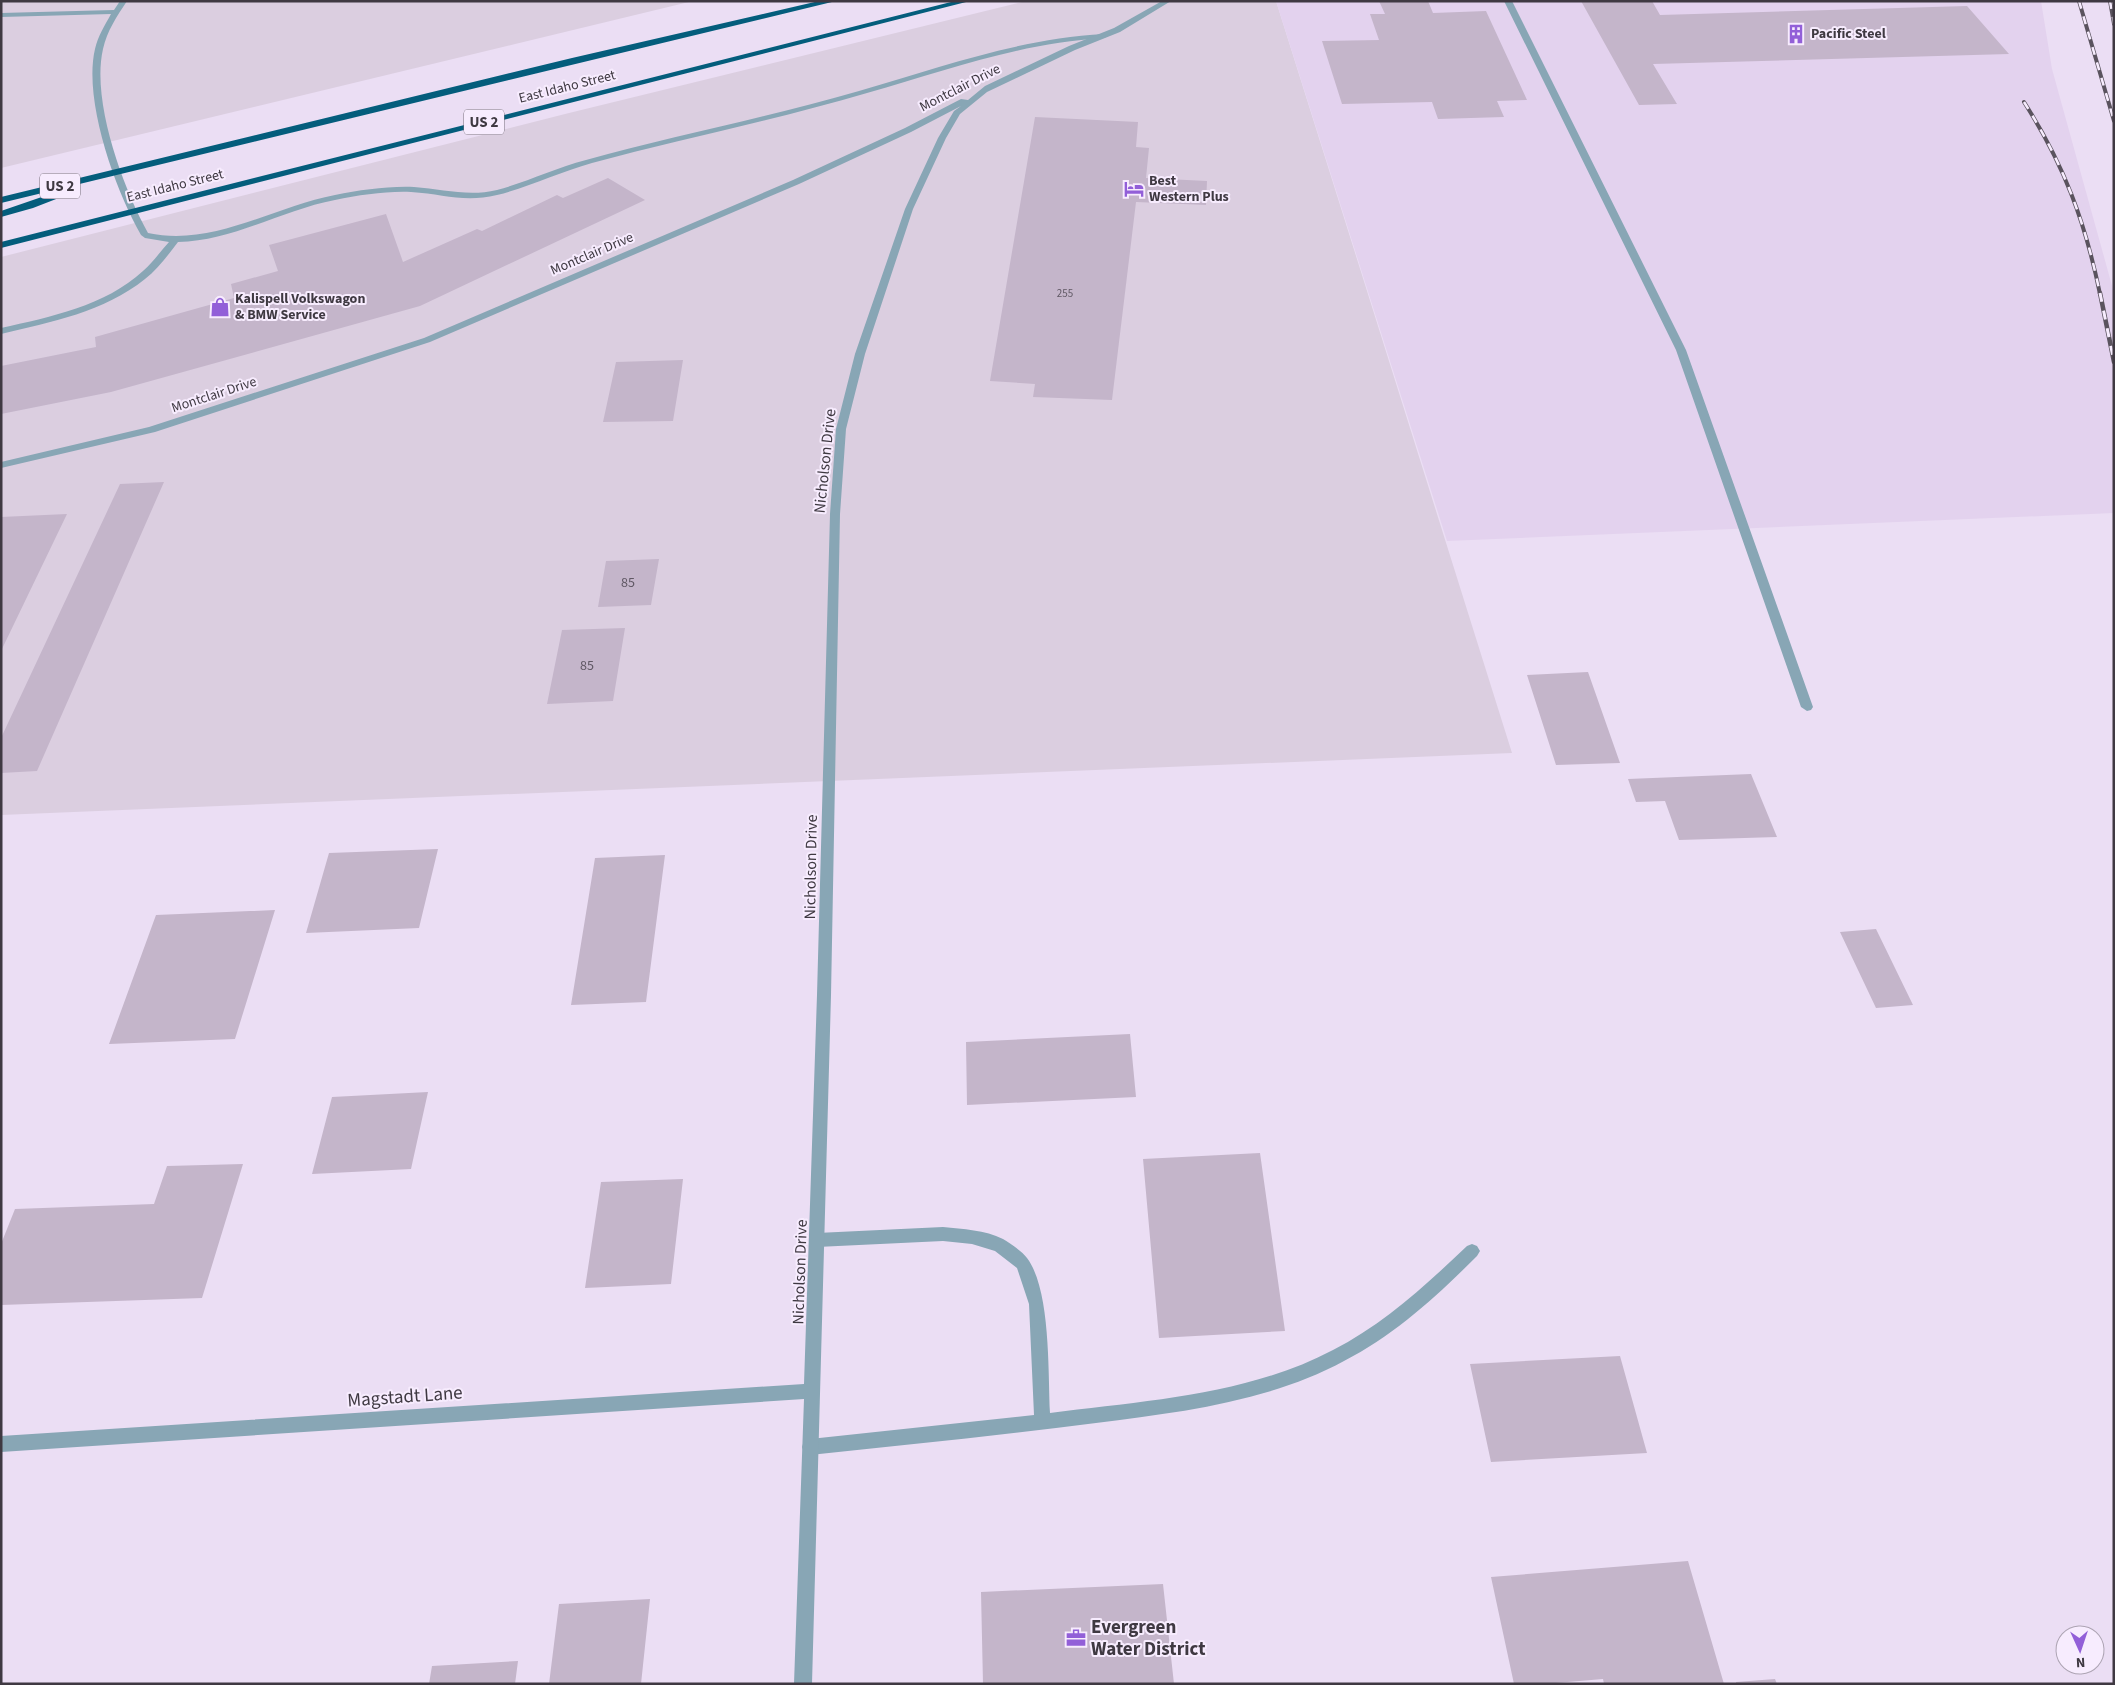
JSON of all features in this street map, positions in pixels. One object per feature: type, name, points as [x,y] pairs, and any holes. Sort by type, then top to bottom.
[{"type":"highway","name":"East Idaho Street","points":[[1,200],[562,64],[832,1]]},
{"type":"highway","name":"East Idaho Street","points":[[1,245],[966,1]]},
{"type":"highway","points":[[1,214],[29,206],[118,171]]},
{"type":"street","points":[[124,1],[116,12],[98,55],[98,87],[110,147],[131,212],[144,235],[160,241],[184,240],[237,227],[324,200],[384,191],[425,190],[455,197],[486,196],[561,170],[812,107],[1003,50],[1036,42],[1079,36],[1104,36]]},
{"type":"street","name":"Montclair Drive","points":[[1,465],[151,430],[427,340],[796,182],[908,130],[988,88],[1072,48],[1104,36],[1168,1]]},
{"type":"street","points":[[1508,1],[1681,350],[1807,706]]},
{"type":"street","points":[[1,15],[116,12]]},
{"type":"street","name":"Nicholson Drive","points":[[803,1684],[817,1240],[835,514],[842,428],[860,354],[909,209],[942,138],[956,113],[988,88]]},
{"type":"street","points":[[1,330],[63,316],[106,299],[135,283],[155,265],[175,240]]},
{"type":"street","points":[[817,1240],[943,1234],[972,1237],[999,1245],[1022,1263],[1031,1283],[1037,1304],[1042,1422]]},
{"type":"street","points":[[810,1447],[1002,1428],[1167,1406],[1257,1389],[1316,1367],[1376,1335],[1425,1297],[1472,1251]]},
{"type":"street","name":"Magstadt Lane","points":[[1,1444],[812,1391]]},
{"type":"shaded area","points":[[1,1],[693,1],[1,168]]},
{"type":"shaded area","points":[[1026,1],[1276,1],[1512,753],[1,815],[1,257],[569,113]]},
{"type":"shaded area","points":[[1276,1],[2041,1],[2052,69],[2114,293],[2114,513],[1447,541]]},
{"type":"building","points":[[1379,1],[1428,1],[1433,13],[1486,11],[1527,100],[1497,101],[1504,117],[1438,119],[1432,102],[1342,104],[1322,41],[1379,40],[1370,14],[1385,14]]},
{"type":"building","name":"Pacific Steel","points":[[1581,1],[1652,1],[1660,15],[1967,6],[2009,54],[1653,64],[1677,104],[1639,105]]},
{"type":"building","points":[[1035,117],[1138,122],[1136,147],[1149,148],[1146,178],[1207,181],[1206,205],[1136,202],[1112,400],[1033,397],[1035,384],[990,381]]},
{"type":"building","points":[[608,178],[645,200],[420,306],[111,392],[1,414],[1,366],[96,347],[95,337],[234,298],[231,284],[278,271],[269,245],[386,214],[403,262],[477,229],[482,231],[557,195],[563,198]]},
{"type":"building","points":[[683,360],[673,421],[603,422],[616,362]]},
{"type":"building","points":[[164,482],[37,771],[1,773],[1,738],[120,484]]},
{"type":"building","points":[[67,514],[1,651],[1,517]]},
{"type":"building","points":[[659,559],[651,605],[598,607],[606,561]]},
{"type":"building","points":[[625,628],[613,701],[547,704],[562,630]]},
{"type":"building","points":[[1588,672],[1620,763],[1556,765],[1527,675]]},
{"type":"building","points":[[1751,774],[1777,837],[1679,840],[1665,801],[1636,802],[1628,779]]},
{"type":"building","points":[[438,849],[419,928],[306,933],[329,853]]},
{"type":"building","points":[[665,855],[646,1002],[571,1005],[595,858]]},
{"type":"building","points":[[275,910],[235,1039],[109,1044],[156,915]]},
{"type":"building","points":[[1876,929],[1913,1005],[1876,1008],[1840,932]]},
{"type":"building","points":[[1130,1034],[1136,1097],[967,1105],[966,1042]]},
{"type":"building","points":[[428,1092],[411,1169],[312,1174],[332,1097]]},
{"type":"building","points":[[1260,1153],[1285,1331],[1159,1338],[1143,1159]]},
{"type":"building","points":[[243,1164],[202,1298],[1,1305],[1,1244],[15,1209],[154,1204],[167,1166]]},
{"type":"building","points":[[683,1179],[671,1284],[585,1288],[601,1182]]},
{"type":"building","points":[[1620,1356],[1647,1453],[1491,1462],[1470,1364]]},
{"type":"building","points":[[1688,1561],[1724,1684],[1604,1684],[1603,1679],[1544,1684],[1514,1684],[1491,1577]]},
{"type":"building","name":"Evergreen Water District","points":[[1163,1584],[1174,1684],[983,1684],[981,1592]]},
{"type":"building","points":[[650,1599],[641,1684],[549,1684],[559,1604]]},
{"type":"building","points":[[518,1661],[515,1684],[429,1684],[432,1666]]},
{"type":"building","points":[[1775,1679],[1777,1684],[1736,1684],[1736,1682]]},
{"type":"railway","points":[[2079,1],[2114,121]]},
{"type":"railway","points":[[2110,1],[2114,24]]},
{"type":"railway","points":[[2024,102],[2062,171],[2080,218],[2100,294]]},
{"type":"railway","points":[[2100,293],[2114,362]]},
{"type":"place","name":"Pacific Steel","points":[[1796,34]]},
{"type":"place","name":"Best Western Plus","points":[[1134,189]]},
{"type":"place","name":"Kalispell Volkswagon & BMW Service","points":[[220,307]]},
{"type":"place","name":"Evergreen Water District","points":[[1076,1638]]}]
